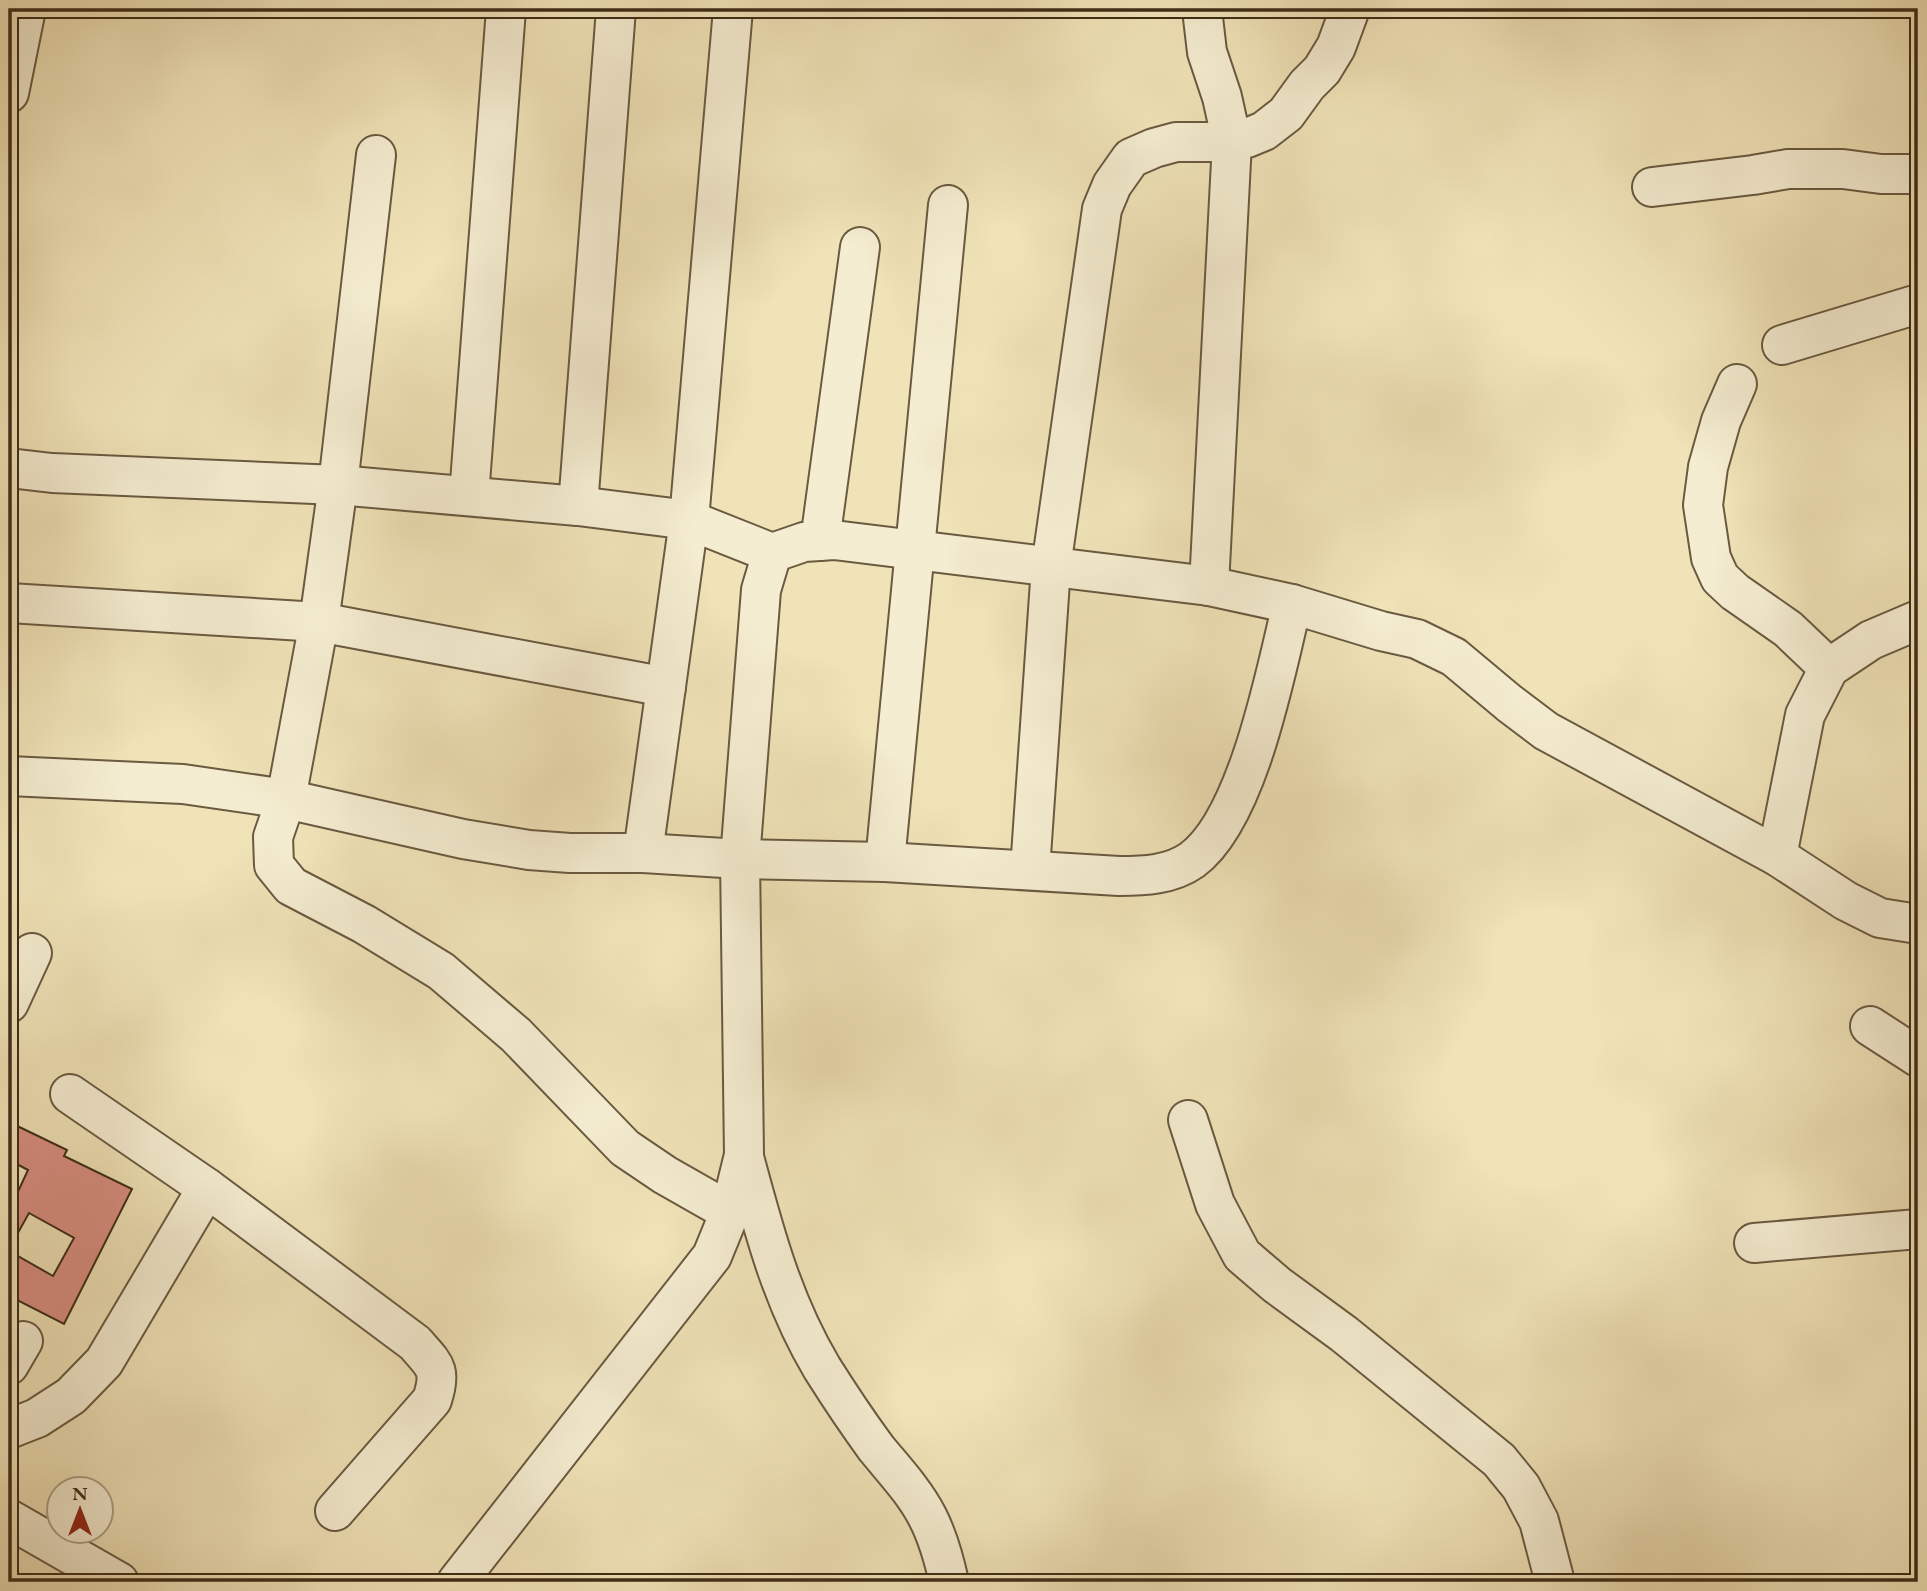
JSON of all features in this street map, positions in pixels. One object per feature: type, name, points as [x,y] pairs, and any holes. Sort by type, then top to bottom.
[{"type":"street","points":[[9,93],[26,9]]},
{"type":"street","points":[[469,496],[506,9]]},
{"type":"street","points":[[578,506],[615,9]]},
{"type":"street","points":[[643,853],[690,520],[733,9]]},
{"type":"street","points":[[1202,9],[1207,52],[1223,97],[1231,142],[1209,586]]},
{"type":"street","points":[[1030,870],[1051,567],[1102,209],[1112,185],[1130,158],[1176,142],[1231,142],[1247,138],[1264,131],[1286,114],[1307,85],[1322,70],[1336,47],[1350,9]]},
{"type":"street","points":[[376,155],[338,485],[319,622],[286,799],[273,838],[274,865],[291,886],[364,924],[441,971],[516,1035],[625,1148],[664,1175],[730,1212]]},
{"type":"street","points":[[1652,187],[1788,169],[1843,169],[1881,174],[1918,174]]},
{"type":"street","points":[[885,862],[948,205]]},
{"type":"street","points":[[820,541],[860,247]]},
{"type":"street","points":[[1782,345],[1918,304]]},
{"type":"street","points":[[1737,384],[1721,421],[1708,467],[1703,505],[1711,558],[1720,578],[1727,585],[1788,629],[1829,667]]},
{"type":"street","points":[[9,468],[52,473],[338,485],[578,506],[690,520],[772,553],[804,542],[834,540],[1209,586],[1292,604],[1417,639],[1454,657],[1546,731],[1777,856],[1846,901],[1880,918],[1918,924]]},
{"type":"street","points":[[457,1582],[712,1256],[730,1212],[744,1155],[740,859],[761,590],[772,553]]},
{"type":"street","points":[[9,603],[319,622],[666,687]]},
{"type":"street","points":[[9,776],[183,784],[286,799],[463,839],[529,850],[885,862],[1144,876],[1172,870],[1192,860],[1213,839],[1235,800],[1260,733],[1292,604]]},
{"type":"street","points":[[1777,856],[1805,715],[1829,667],[1871,640],[1918,620]]},
{"type":"street","points":[[9,1003],[32,953]]},
{"type":"street","points":[[1870,1026],[1918,1057]]},
{"type":"street","points":[[70,1094],[207,1188],[415,1343],[433,1365],[438,1382],[432,1400],[335,1510]]},
{"type":"street","points":[[1188,1120],[1214,1205],[1242,1255],[1499,1460],[1521,1487],[1539,1521],[1555,1582]]},
{"type":"street","points":[[744,1155],[778,1275],[795,1314],[820,1364],[848,1410],[912,1491],[927,1516],[950,1582]]},
{"type":"street","points":[[9,1429],[37,1419],[71,1396],[104,1362],[207,1188]]},
{"type":"street","points":[[1754,1243],[1918,1229]]},
{"type":"street","points":[[9,1520],[119,1582]]},
{"type":"building","points":[[9,1122],[67,1150],[64,1156],[132,1189],[64,1324],[9,1296],[9,1251],[53,1276],[74,1238],[29,1213],[9,1249],[9,1193],[16,1196],[28,1170],[9,1160]]}]
